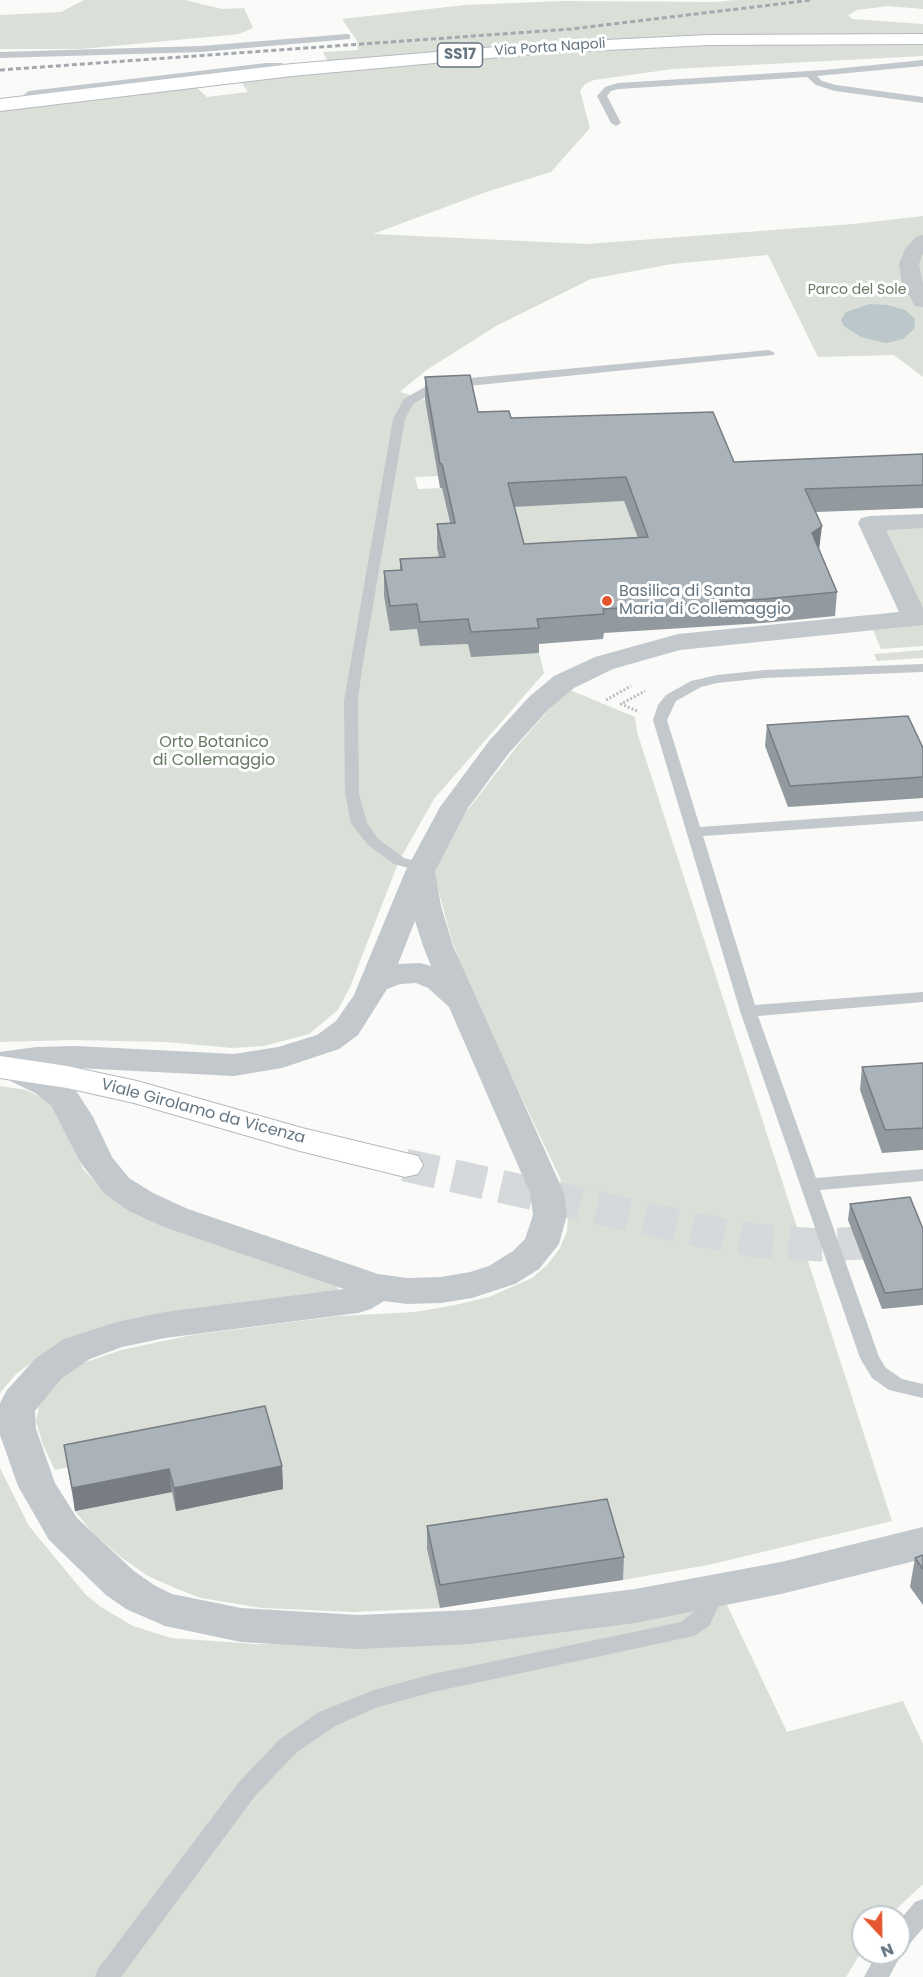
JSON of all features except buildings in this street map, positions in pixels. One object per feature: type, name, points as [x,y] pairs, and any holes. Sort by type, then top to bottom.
[{"type":"main road","name":"Via Porta Napoli","points":[[0,105],[29,95],[609,43],[923,39]]},
{"type":"main road","name":"Viale Girolamo da Vicenza","points":[[3,1066],[137,1092],[300,1139],[405,1165]]},
{"type":"street","points":[[923,241],[912,253],[909,264],[912,283],[923,301]]},
{"type":"street","points":[[3,1066],[36,1058],[75,1057],[224,1065],[272,1059],[316,1047],[334,1039],[355,1017],[375,983],[421,870],[443,826],[488,760],[539,703],[572,677],[621,657],[670,644],[731,635],[919,617],[870,523],[923,521]]},
{"type":"street","points":[[3,1066],[47,1085],[63,1097],[76,1117],[89,1149],[101,1168],[117,1186],[141,1202],[176,1218],[375,1286],[423,1292],[488,1281],[526,1260],[541,1244],[548,1226],[549,1204],[544,1182],[464,1006],[429,920],[421,870]]},
{"type":"street","points":[[375,983],[395,974],[420,973],[445,985],[464,1006]]},
{"type":"street","points":[[375,1286],[368,1295],[358,1300],[165,1324],[117,1335],[77,1349],[48,1369],[20,1400],[16,1411],[17,1429],[37,1486],[63,1529],[103,1569],[140,1597],[165,1609],[242,1625],[358,1632],[470,1627],[551,1618],[705,1594],[923,1543]]},
{"type":"lane","points":[[0,55],[201,49],[347,37]]},
{"type":"lane","points":[[616,123],[602,96],[605,91],[614,87],[809,74],[923,63]]},
{"type":"lane","points":[[809,74],[819,83],[835,88],[923,100]]},
{"type":"lane","points":[[421,870],[392,858],[373,842],[359,823],[351,794],[353,684],[399,419],[408,402],[426,390],[459,383],[769,353]]},
{"type":"lane","points":[[923,668],[728,677],[696,684],[680,692],[665,705],[660,720],[748,1011],[870,1358],[879,1373],[896,1385],[923,1391]]},
{"type":"lane","points":[[693,832],[923,816]]},
{"type":"lane","points":[[748,1011],[923,997]]},
{"type":"lane","points":[[809,1185],[923,1175]]},
{"type":"lane","points":[[106,1977],[247,1789],[288,1746],[327,1719],[374,1699],[434,1683],[506,1666],[662,1637],[686,1630],[701,1620],[705,1614],[707,1607],[705,1594]]},
{"type":"lane","points":[[911,1924],[923,1910]]},
{"type":"green space","points":[[84,0],[185,0],[222,9],[244,8],[253,28],[239,34],[82,49],[0,49],[0,15],[61,12]]},
{"type":"green space","name":"Orto Botanico di Collemaggio","points":[[923,0],[923,9],[888,6],[857,10],[848,15],[852,19],[923,24],[923,56],[673,69],[594,80],[585,84],[580,91],[590,128],[551,172],[486,192],[373,234],[587,244],[853,224],[923,216],[923,377],[894,355],[818,357],[768,255],[672,264],[591,279],[496,326],[425,371],[400,392],[425,400],[438,476],[415,477],[418,489],[442,488],[455,547],[445,581],[391,631],[417,629],[421,646],[468,644],[539,653],[544,673],[434,799],[399,861],[350,987],[338,1010],[309,1034],[264,1046],[232,1048],[166,1042],[72,1040],[0,1042],[0,109],[195,86],[207,97],[248,92],[240,80],[328,62],[323,52],[358,50],[357,41],[342,19],[465,5],[564,1],[715,2]]},
{"type":"green space","points":[[624,501],[647,561],[524,568],[508,507]]},
{"type":"green space","points":[[923,523],[923,614],[877,525]]},
{"type":"green space","points":[[923,620],[923,646],[881,649],[873,630]]},
{"type":"green space","points":[[923,650],[923,658],[877,661],[874,654]]},
{"type":"green space","points":[[570,690],[635,717],[637,732],[892,1521],[708,1565],[623,1580],[606,1523],[427,1550],[440,1608],[353,1612],[262,1608],[201,1598],[148,1576],[122,1558],[92,1532],[75,1511],[172,1492],[177,1511],[267,1429],[55,1470],[43,1445],[36,1421],[39,1406],[49,1390],[65,1374],[81,1364],[121,1350],[192,1335],[339,1316],[415,1312],[489,1297],[532,1278],[548,1264],[560,1248],[567,1231],[568,1215],[560,1178],[475,1000],[452,941],[434,874],[466,812],[518,745],[554,704]]},
{"type":"green space","points":[[0,1086],[26,1090],[49,1101],[83,1169],[110,1197],[335,1283],[339,1290],[49,1350],[16,1374],[0,1393]]},
{"type":"green space","points":[[0,1468],[29,1526],[86,1595],[133,1626],[171,1638],[255,1644],[405,1644],[726,1603],[787,1732],[903,1701],[923,1744],[923,1884],[901,1905],[851,1905],[851,1965],[853,1965],[846,1977],[0,1977]]},
{"type":"shaded area","points":[[870,304],[887,305],[905,310],[915,319],[914,329],[903,339],[886,343],[861,337],[844,326],[841,320],[846,312]]},
{"type":"tunnel","points":[[405,1165],[697,1230],[759,1241],[821,1245],[923,1240]]},
{"type":"railway","points":[[0,70],[571,29],[812,0]]},
{"type":"place","name":"Basilica di Santa Maria di Collemaggio","points":[[607,601]]},
{"type":"park label","name":"Parco del Sole","points":[[857,290]]}]
